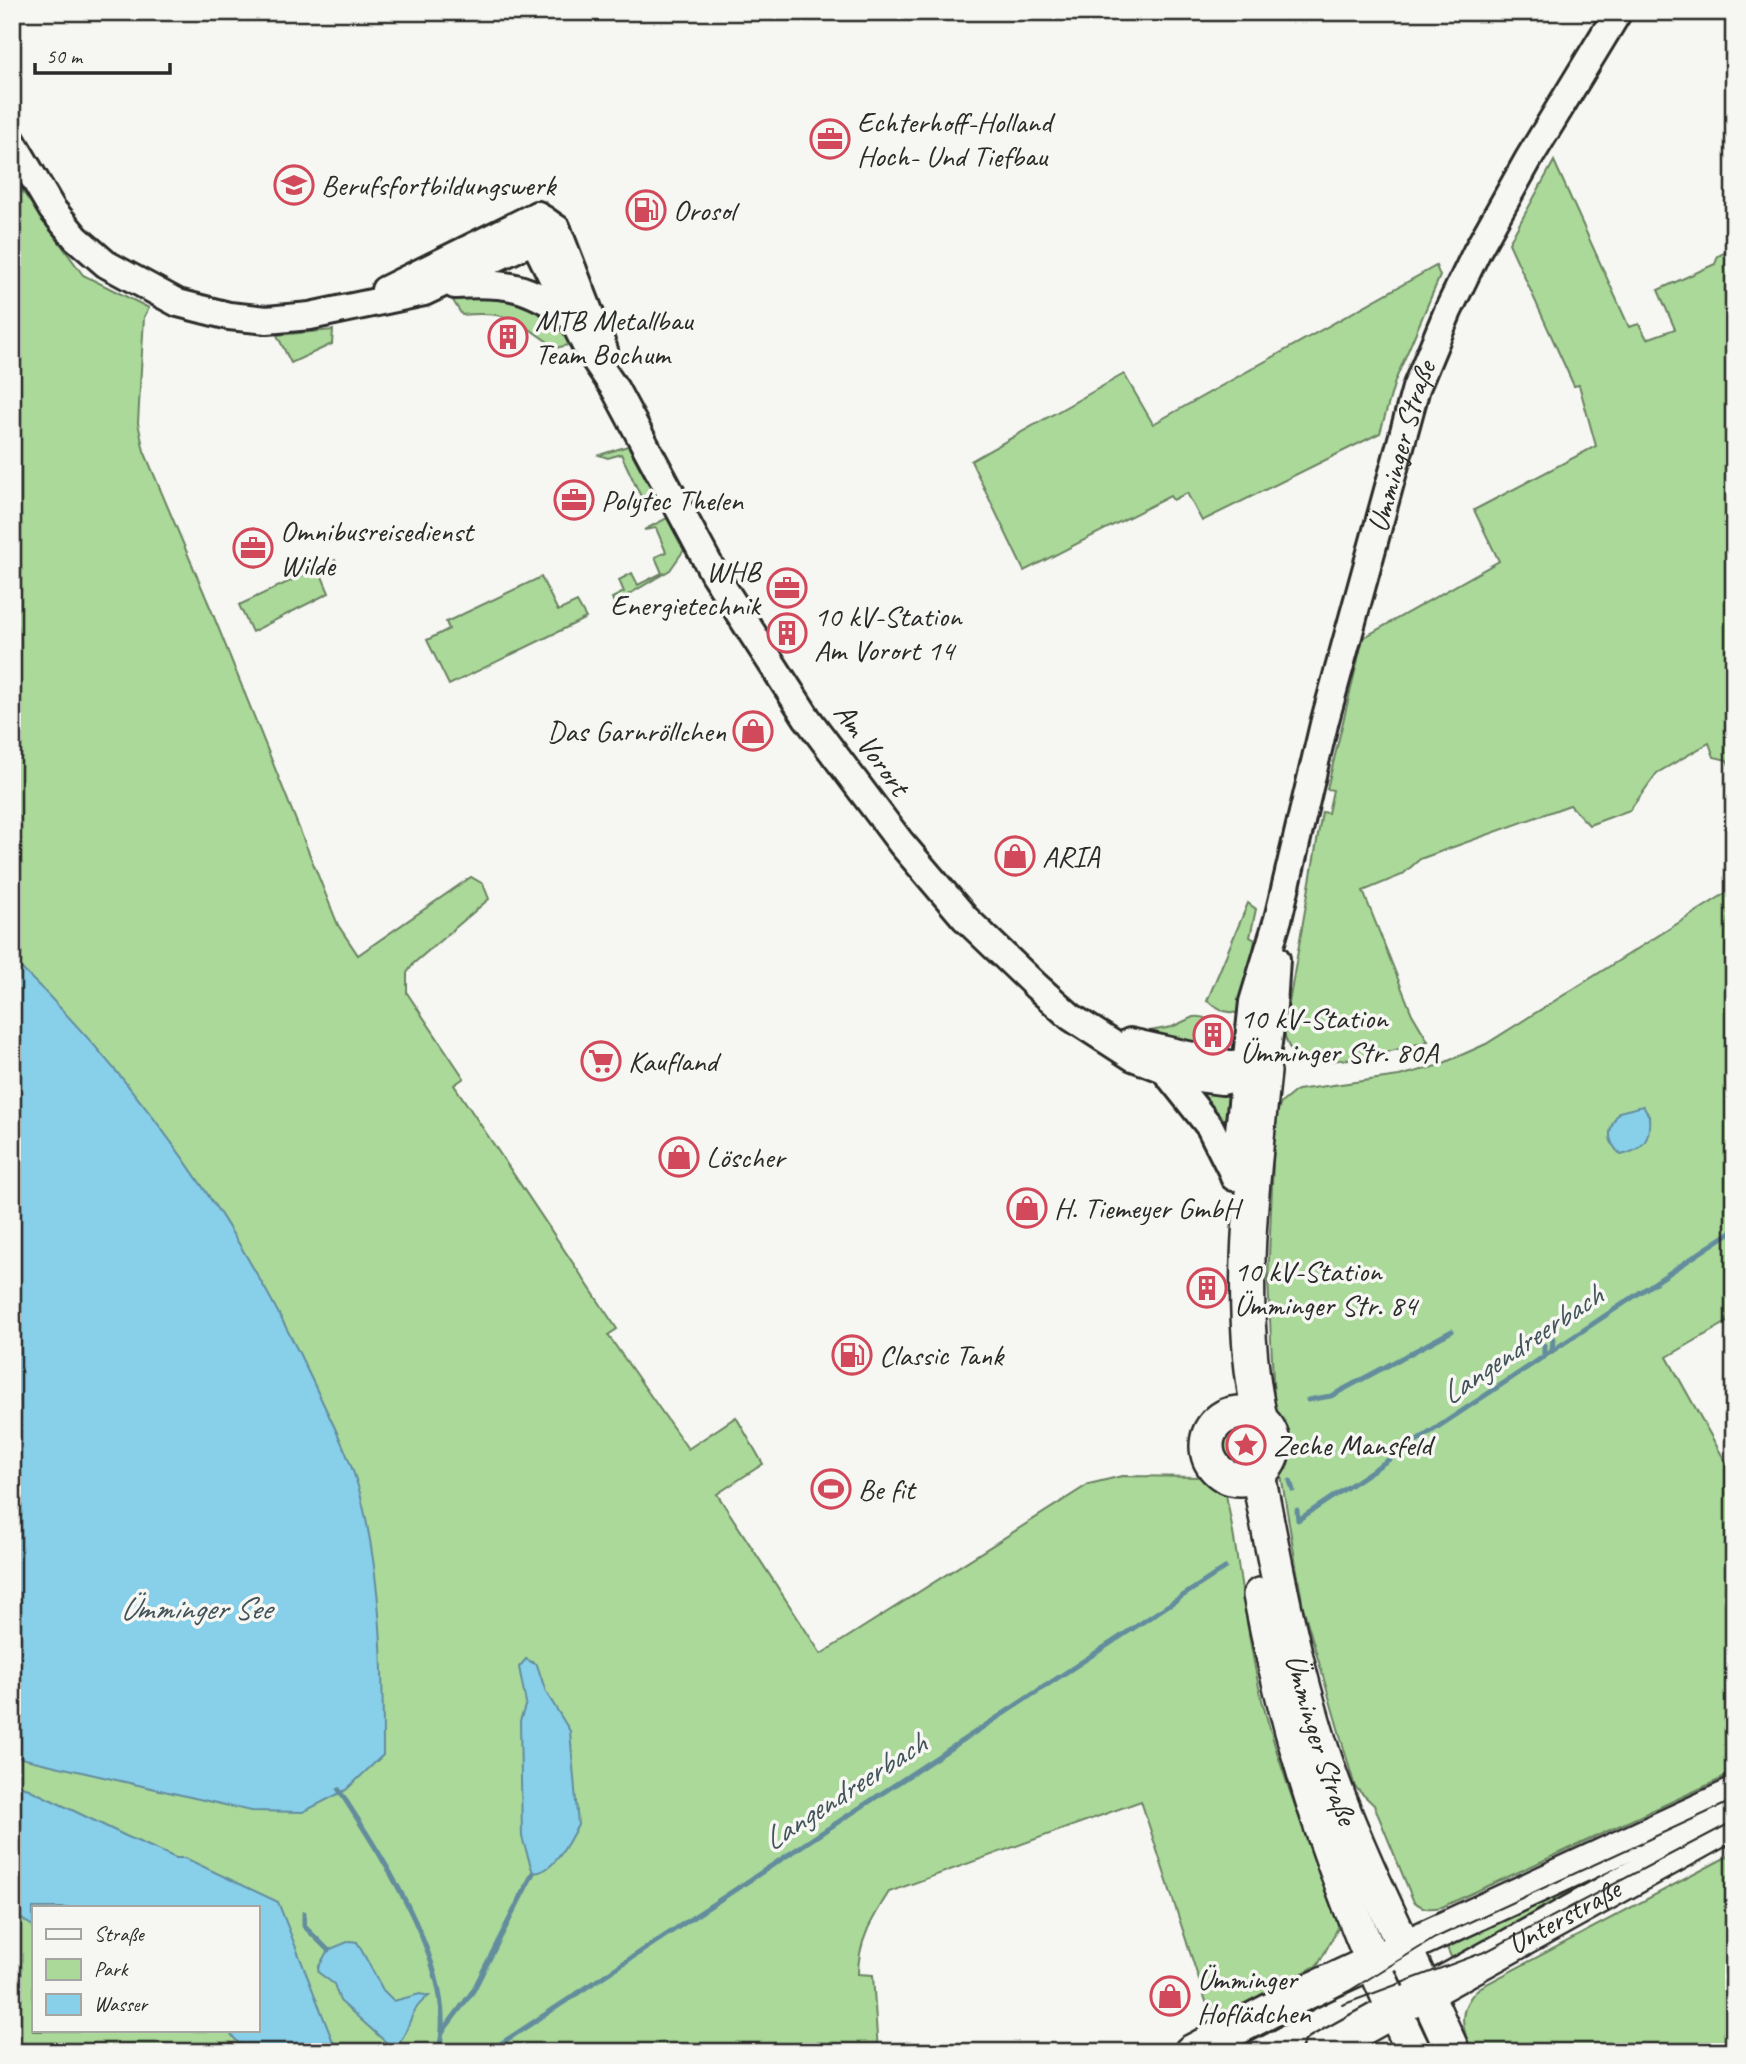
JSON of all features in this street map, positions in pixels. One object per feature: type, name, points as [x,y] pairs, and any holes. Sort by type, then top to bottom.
[{"type":"main road","name":"Ümminger Straße","points":[[1246,1416],[1253,1387],[1248,1268],[1254,1167],[1250,1072]]},
{"type":"main road","name":"Ümminger Straße","points":[[1234,1177],[1232,1242],[1236,1402],[1246,1416],[1271,1433],[1274,1444],[1269,1463],[1248,1476]]},
{"type":"main road","points":[[1246,1416],[1213,1426],[1207,1442],[1208,1453],[1220,1472],[1248,1476]]},
{"type":"main road","name":"Ümminger Straße","points":[[1248,1476],[1329,1771],[1355,1841],[1453,2052]]},
{"type":"main road","name":"Ümminger Straße","points":[[1248,1476],[1247,1504],[1266,1626],[1290,1730],[1320,1831],[1371,1962],[1414,2052]]},
{"type":"main road","name":"Unterstraße","points":[[1191,2052],[1371,1962],[1734,1795]]},
{"type":"main road","name":"Unterstraße","points":[[1320,2052],[1734,1822]]},
{"type":"street","name":"Ümminger Straße","points":[[1234,1177],[1250,1072],[1273,1006],[1278,919],[1325,720],[1413,399],[1428,356],[1477,251],[1528,160],[1618,12]]},
{"type":"street","points":[[12,141],[52,209],[76,238],[106,264],[133,282],[178,303],[229,316],[267,320],[310,316],[439,286],[542,228]]},
{"type":"street","points":[[345,308],[542,228]]},
{"type":"street","name":"Am Vorort","points":[[542,228],[571,316],[587,348],[615,389],[714,574],[758,646],[854,783],[965,918],[1036,986],[1092,1030],[1133,1057],[1167,1073],[1222,1081],[1250,1072]]},
{"type":"street","name":"Am Vorort","points":[[542,228],[601,342],[615,389]]},
{"type":"street","name":"Am Vorort","points":[[439,286],[499,283],[522,287],[546,298],[571,316]]},
{"type":"street","name":"Am Vorort","points":[[1092,1030],[1250,1072]]},
{"type":"street","name":"Am Vorort","points":[[1167,1073],[1204,1116],[1234,1177]]},
{"type":"green space","points":[[1554,161],[1629,327],[1639,324],[1647,339],[1675,329],[1658,290],[1715,264],[1718,256],[1734,248],[1734,776],[1727,760],[1714,757],[1709,743],[1657,773],[1630,810],[1589,825],[1570,805],[1420,859],[1402,875],[1363,891],[1412,1014],[1428,1041],[1348,1059],[1316,1061],[1302,1058],[1292,1051],[1284,1032],[1322,812],[1328,813],[1333,790],[1327,789],[1363,638],[1499,561],[1474,510],[1596,446],[1579,385],[1574,386],[1509,243]]},
{"type":"green space","points":[[12,177],[83,275],[149,308],[144,317],[138,423],[144,451],[338,925],[358,955],[471,877],[483,884],[489,899],[414,963],[407,973],[407,993],[464,1078],[454,1085],[617,1329],[608,1335],[688,1449],[736,1417],[763,1464],[717,1494],[821,1654],[1089,1484],[1122,1476],[1203,1477],[1225,1490],[1262,1700],[1288,1786],[1339,1926],[1318,1965],[1212,2020],[1141,1801],[889,1892],[867,1931],[860,1951],[858,1974],[873,1975],[878,2052],[12,2052]]},
{"type":"green space","points":[[1436,266],[1440,276],[1395,381],[1380,433],[1202,521],[1187,493],[1173,500],[1170,496],[1024,571],[971,461],[1124,374],[1153,424]]},
{"type":"green space","points":[[468,295],[501,297],[527,305],[550,319],[573,344],[556,348],[523,325],[503,316],[462,315],[452,299]]},
{"type":"green space","points":[[333,330],[332,344],[291,363],[277,335]]},
{"type":"green space","points":[[628,446],[657,500],[635,512],[644,503],[621,454],[608,458],[599,455]]},
{"type":"green space","points":[[667,518],[684,550],[670,570],[614,603],[612,598],[624,592],[619,580],[632,573],[638,585],[662,573],[655,557],[666,552],[656,528],[644,530]]},
{"type":"green space","points":[[335,560],[338,565],[321,574],[329,593],[252,632],[239,605]]},
{"type":"green space","points":[[541,577],[558,611],[577,602],[586,618],[449,685],[427,640],[449,629],[446,622]]},
{"type":"green space","points":[[1734,888],[1734,1318],[1667,1357],[1734,1477],[1734,1773],[1442,1907],[1423,1907],[1413,1900],[1374,1805],[1355,1787],[1303,1607],[1281,1475],[1285,1441],[1275,1418],[1268,1280],[1275,1117],[1281,1103],[1297,1090],[1399,1076],[1437,1066],[1486,1044]]},
{"type":"green space","points":[[1248,903],[1256,909],[1250,937],[1255,940],[1242,1014],[1224,1011],[1207,1001]]},
{"type":"green space","points":[[1193,1017],[1204,1018],[1212,1023],[1215,1030],[1211,1030],[1211,1039],[1216,1039],[1214,1050],[1144,1032],[1172,1027]]},
{"type":"green space","points":[[1192,1085],[1230,1092],[1227,1137]]},
{"type":"green space","points":[[1241,1428],[1254,1433],[1259,1446],[1254,1459],[1241,1464],[1228,1459],[1223,1446],[1228,1433]]},
{"type":"green space","points":[[1686,1840],[1479,1948],[1452,1959],[1447,1948],[1606,1868]]},
{"type":"green space","points":[[1734,1853],[1734,2052],[1472,2052],[1465,2034],[1463,2018],[1467,2003],[1479,1988]]},
{"type":"water","name":"Ümminger See","points":[[12,959],[102,1054],[143,1105],[219,1212],[285,1325],[340,1439],[357,1482],[368,1529],[377,1593],[382,1657],[383,1755],[346,1790],[303,1812],[251,1811],[12,1756]]},
{"type":"water","points":[[1643,1106],[1649,1116],[1647,1137],[1640,1147],[1621,1155],[1610,1139],[1612,1124],[1619,1112]]},
{"type":"water","points":[[526,1659],[537,1665],[546,1692],[570,1731],[578,1825],[554,1862],[541,1872],[533,1873],[522,1837],[520,1721],[526,1703],[519,1667]]},
{"type":"water","points":[[12,1781],[128,1837],[176,1858],[185,1858],[278,1902],[337,2052],[246,2052],[229,2032],[259,2032],[259,1906],[32,1906],[32,1925],[12,1913]]},
{"type":"water","points":[[350,1941],[357,1942],[383,1990],[394,2001],[420,1994],[429,1996],[413,2014],[397,2046],[388,2044],[340,2001],[334,1984],[319,1973],[318,1968],[328,1950]]},
{"type":"waterway","name":"Langendreerbach","points":[[1297,1510],[1298,1520],[1734,1230]]},
{"type":"waterway","points":[[1308,1400],[1331,1396],[1452,1331]]},
{"type":"waterway","points":[[1552,1351],[1553,1339]]},
{"type":"waterway","points":[[1544,1345],[1544,1357]]},
{"type":"waterway","points":[[1290,1481],[1293,1490]]},
{"type":"waterway","name":"Langendreerbach","points":[[488,2052],[1225,1568]]},
{"type":"waterway","points":[[339,1790],[394,1880],[428,1952],[438,1988],[442,2021],[438,2052]]},
{"type":"waterway","points":[[443,2031],[473,1991],[533,1873]]},
{"type":"waterway","points":[[304,1913],[304,1926],[328,1950]]},
{"type":"tram line","points":[[1232,2052],[1349,1991],[1435,1938],[1734,1800]]},
{"type":"tram line","points":[[1342,2005],[1487,1951],[1734,1821]]},
{"type":"place","name":"Echterhoff-Holland Hoch- Und Tiefbau","points":[[830,139]]},
{"type":"place","name":"Berufsfortbildungswerk","points":[[294,185]]},
{"type":"place","name":"Orosol","points":[[646,210]]},
{"type":"place","name":"MTB Metallbau Team Bochum","points":[[508,337]]},
{"type":"place","name":"Polytec Thelen","points":[[574,500]]},
{"type":"place","name":"Omnibusreisedienst Wilde","points":[[253,548]]},
{"type":"place","name":"WHB Energietechnik","points":[[787,588]]},
{"type":"place","name":"10 kV-Station Am Vorort 14","points":[[787,633]]},
{"type":"place","name":"Das Garnröllchen","points":[[753,731]]},
{"type":"place","name":"ARIA","points":[[1015,856]]},
{"type":"place","name":"10 kV-Station Ümminger Str. 80A","points":[[1213,1035]]},
{"type":"place","name":"Kaufland","points":[[601,1061]]},
{"type":"place","name":"Löscher","points":[[679,1157]]},
{"type":"place","name":"H. Tiemeyer GmbH","points":[[1027,1208]]},
{"type":"place","name":"10 kV-Station Ümminger Str. 84","points":[[1207,1288]]},
{"type":"place","name":"Classic Tank","points":[[852,1355]]},
{"type":"place","name":"Zeche Mansfeld","points":[[1246,1445]]},
{"type":"place","name":"Be fit","points":[[831,1489]]},
{"type":"place","name":"Ümminger Hoflädchen","points":[[1170,1996]]}]
